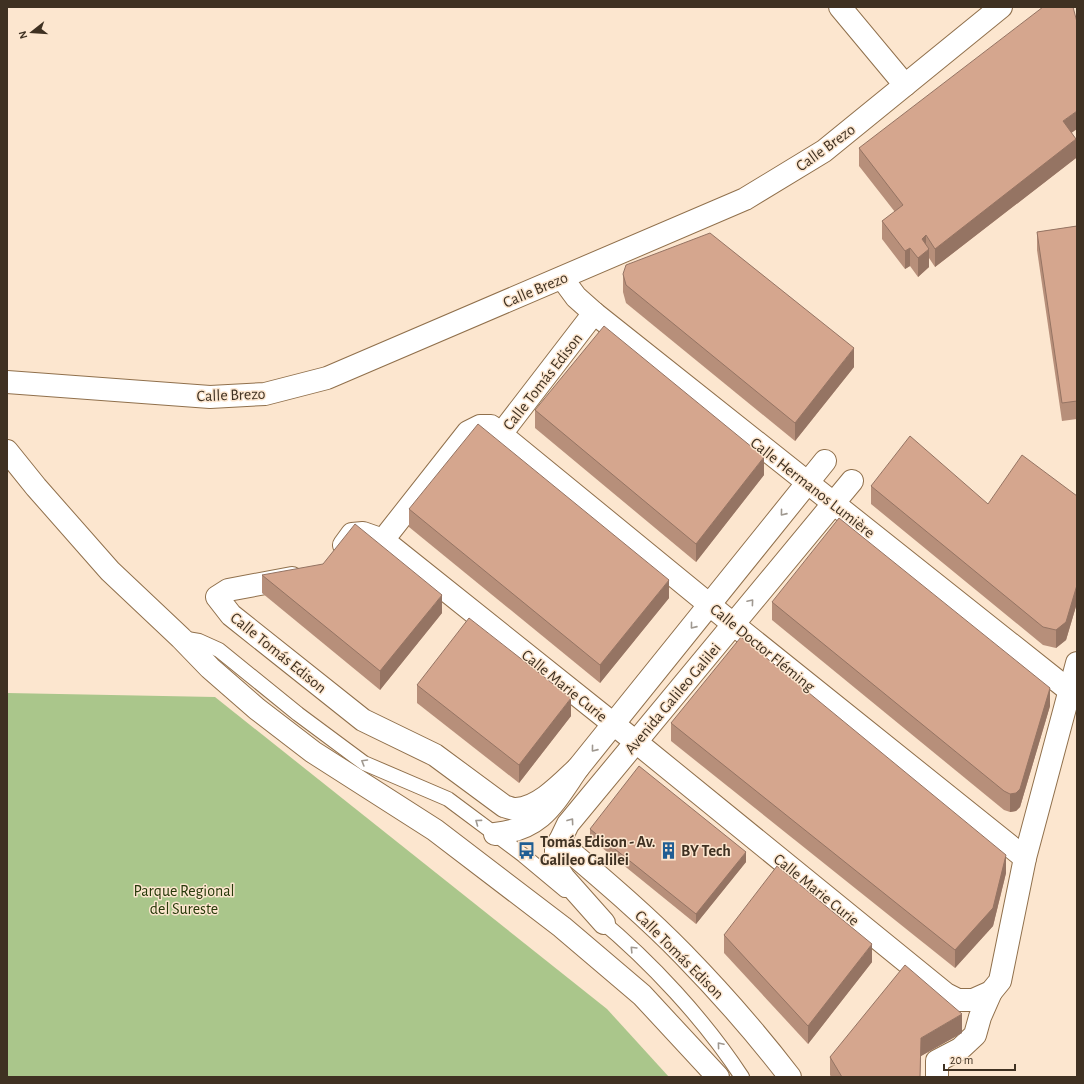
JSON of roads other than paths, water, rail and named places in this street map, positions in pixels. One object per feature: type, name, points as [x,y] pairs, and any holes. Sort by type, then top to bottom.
[{"type":"street","points":[[840,7],[905,85]]},
{"type":"street","name":"Calle Brezo","points":[[7,382],[210,397],[265,394],[327,378],[745,199],[824,151],[1001,7]]},
{"type":"street","name":"Calle Hermanos Lumière","points":[[562,278],[576,297],[594,313],[1070,691]]},
{"type":"street","name":"Calle Tomás Edison","points":[[383,540],[468,432],[480,426],[491,426],[501,434],[594,313]]},
{"type":"street","name":"Calle Doctor Fléming","points":[[501,434],[733,624],[1025,858]]},
{"type":"street","points":[[7,451],[36,487],[110,571],[181,638],[210,668],[257,709],[313,752],[435,830],[562,927],[642,995],[718,1077]]},
{"type":"street","name":"Avenida Galileo Galilei","points":[[495,834],[510,832],[533,823],[546,812],[578,768],[826,461]]},
{"type":"street","name":"Avenida Galileo Galilei","points":[[604,923],[564,878],[556,866],[556,849],[568,824],[852,481]]},
{"type":"street","points":[[333,560],[352,534],[364,533],[383,540]]},
{"type":"street","name":"Calle Marie Curie","points":[[383,540],[614,724],[946,994],[958,1000],[973,1000],[991,992]]},
{"type":"street","name":"Calle Tomás Edison","points":[[312,575],[228,590],[218,597],[231,615],[364,720],[435,755],[504,806],[515,809],[529,806],[550,794],[578,768]]},
{"type":"street","points":[[937,1077],[937,1062],[960,1049],[975,1035],[980,1017],[991,992],[1000,980],[1025,858],[1077,663]]},
{"type":"street","name":"Calle Tomás Edison","points":[[559,842],[613,889],[682,953],[729,1004],[790,1077]]},
{"type":"lane","points":[[181,638],[199,642],[218,650],[298,714],[364,763],[448,799],[523,855],[622,937],[675,992],[726,1052],[742,1077]]},
{"type":"place","name":"Tomás Edison - Av. Galileo Galilei","points":[[527,850]]},
{"type":"place","name":"BY Tech","points":[[668,850]]},
{"type":"park label","name":"Parque Regional del Sureste","points":[[184,899]]}]
